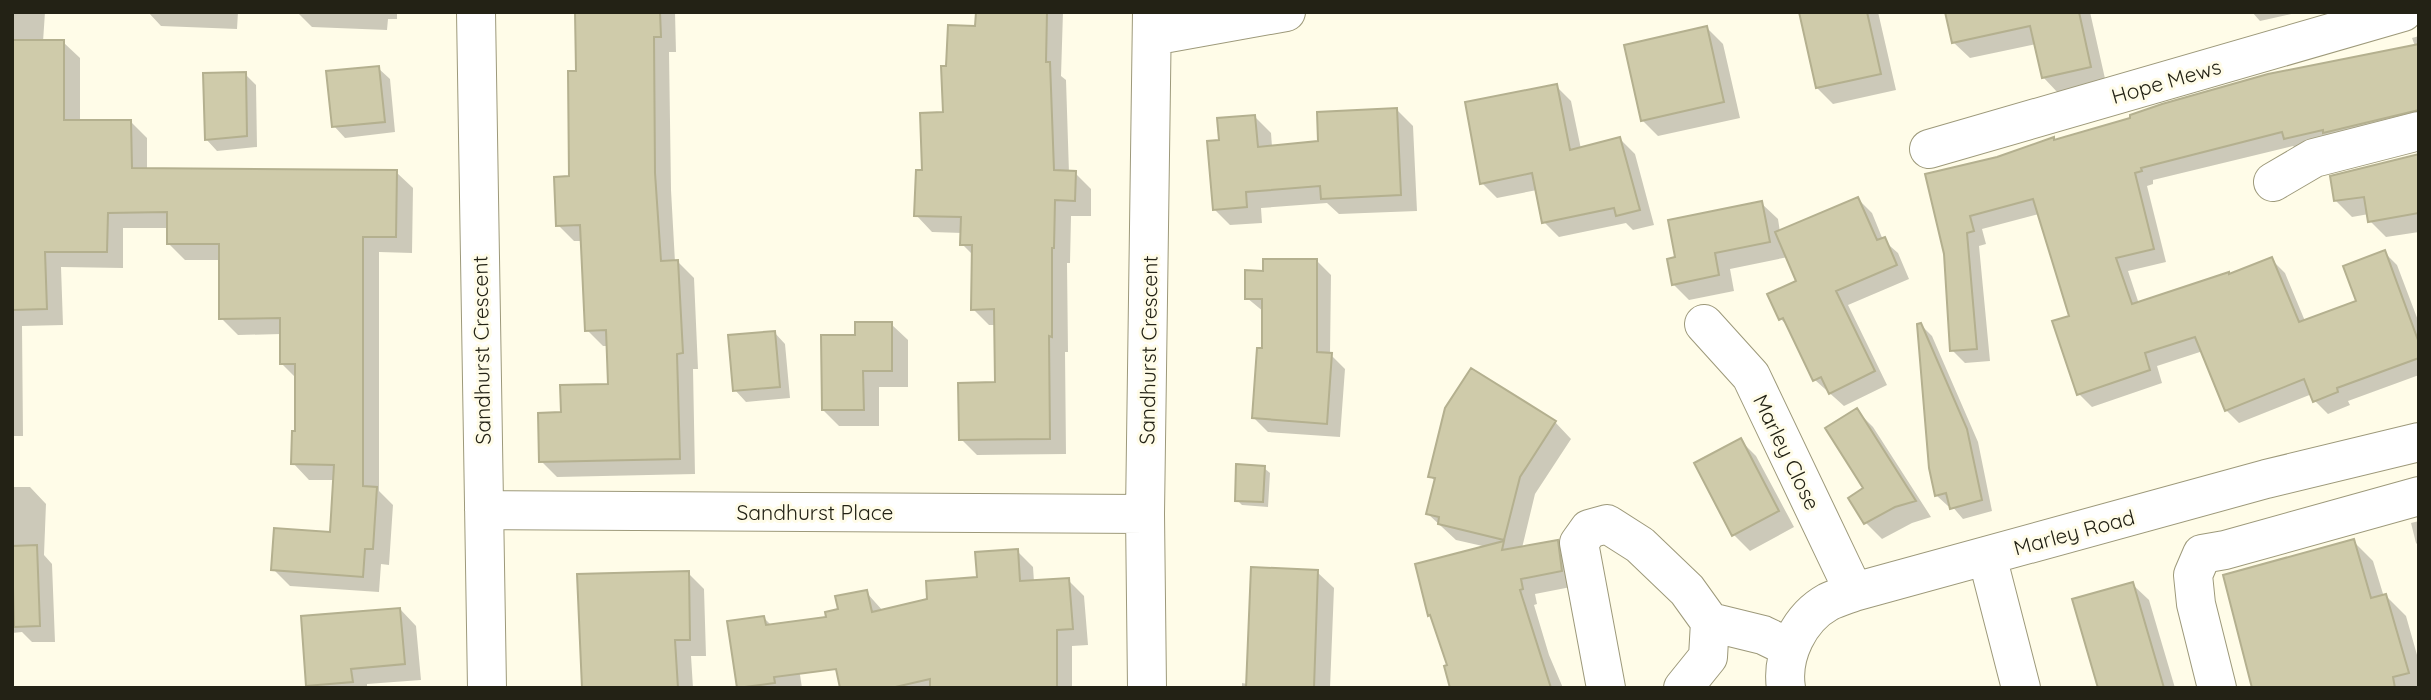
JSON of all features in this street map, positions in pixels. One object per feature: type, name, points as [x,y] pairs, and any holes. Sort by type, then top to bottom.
[{"type":"street","name":"Sandhurst Crescent","points":[[476,12],[487,688]]},
{"type":"street","points":[[1152,24],[1286,12]]},
{"type":"street","name":"Hope Mews","points":[[1929,149],[2403,12]]},
{"type":"street","name":"Sandhurst Crescent","points":[[1147,688],[1145,513],[1152,24]]},
{"type":"street","points":[[2273,182],[2314,158],[2419,131]]},
{"type":"street","name":"Marley Close","points":[[1704,324],[1751,376],[1854,592]]},
{"type":"street","points":[[2414,443],[2419,483]]},
{"type":"street","name":"Marley Road","points":[[1786,688],[1784,677],[1790,648],[1805,622],[1827,602],[1854,592],[2266,479],[2414,443]]},
{"type":"street","points":[[2217,688],[2196,604],[2193,575],[2202,554],[2419,496]]},
{"type":"street","name":"Sandhurst Place","points":[[484,510],[1145,513]]},
{"type":"street","points":[[1606,688],[1579,543],[1589,529],[1607,524],[1640,545],[1687,590],[1710,622],[1708,657],[1683,688]]},
{"type":"street","points":[[1987,556],[2021,688]]},
{"type":"street","points":[[1710,622],[1763,635],[1790,648]]},
{"type":"building","points":[[575,12],[660,12],[661,37],[654,37],[655,173],[661,261],[678,260],[683,353],[677,354],[680,459],[539,462],[538,413],[561,412],[560,385],[608,384],[606,330],[585,331],[580,225],[556,226],[554,177],[569,176],[568,71],[576,71]]},
{"type":"building","points":[[976,12],[1047,12],[1046,62],[1050,62],[1054,170],[1076,171],[1075,201],[1055,200],[1052,337],[1049,336],[1050,439],[959,440],[958,383],[995,382],[994,309],[971,310],[972,245],[960,245],[961,217],[914,216],[916,170],[922,170],[920,113],[943,112],[941,66],[946,66],[948,25],[975,26]]},
{"type":"building","points":[[1799,12],[1867,12],[1881,74],[1816,88]]},
{"type":"building","points":[[1945,12],[2079,12],[2091,67],[2042,78],[2030,26],[1952,43]]},
{"type":"building","points":[[1707,26],[1724,102],[1641,121],[1624,45]]},
{"type":"building","points":[[12,40],[64,40],[64,120],[131,120],[132,168],[397,170],[396,237],[363,237],[363,486],[377,487],[373,549],[365,549],[363,577],[271,570],[274,528],[330,532],[334,465],[291,464],[292,431],[295,431],[295,364],[280,364],[280,318],[219,319],[219,244],[167,244],[167,212],[108,213],[107,252],[45,252],[47,309],[12,310]]},
{"type":"building","points":[[2419,44],[2419,110],[2323,133],[2323,130],[2284,139],[2282,132],[2141,168],[2142,171],[2135,173],[2154,249],[2116,258],[2132,304],[2229,274],[2272,257],[2299,322],[2356,301],[2343,266],[2385,250],[2419,343],[2419,358],[2337,388],[2338,392],[2313,402],[2304,379],[2225,411],[2195,337],[2145,353],[2150,370],[2077,395],[2052,321],[2069,316],[2033,199],[1970,216],[1974,231],[1967,233],[1977,349],[1950,351],[1944,254],[1925,174],[1997,157],[2054,137],[2054,140],[2130,118],[2130,115],[2162,104],[2268,74]]},
{"type":"building","points":[[379,66],[385,122],[332,127],[326,71]]},
{"type":"building","points":[[246,72],[247,136],[205,140],[203,73]]},
{"type":"building","points":[[1557,84],[1570,150],[1620,137],[1640,210],[1616,216],[1614,208],[1542,223],[1532,173],[1480,184],[1465,102]]},
{"type":"building","points":[[1397,108],[1401,195],[1321,199],[1320,186],[1246,192],[1247,207],[1213,210],[1207,141],[1219,140],[1217,118],[1255,115],[1258,147],[1318,141],[1317,112]]},
{"type":"building","points":[[2419,154],[2419,213],[2368,222],[2364,197],[2334,201],[2330,176]]},
{"type":"building","points":[[1858,197],[1877,240],[1885,237],[1897,265],[1836,291],[1875,371],[1829,394],[1821,377],[1813,381],[1783,318],[1779,320],[1767,294],[1796,281],[1775,232]]},
{"type":"building","points":[[1762,201],[1770,242],[1715,253],[1719,275],[1672,285],[1667,259],[1675,257],[1668,220]]},
{"type":"building","points":[[1263,259],[1317,259],[1317,352],[1332,353],[1327,424],[1252,418],[1257,348],[1262,348],[1262,299],[1245,299],[1245,270],[1263,271]]},
{"type":"building","points":[[855,322],[892,322],[892,371],[863,371],[864,410],[822,410],[821,335],[855,335]]},
{"type":"building","points":[[1921,323],[1967,429],[1982,500],[1950,509],[1946,493],[1935,496],[1929,468],[1917,324]]},
{"type":"building","points":[[775,331],[780,387],[733,391],[728,335]]},
{"type":"building","points":[[1471,368],[1556,421],[1520,477],[1504,540],[1438,524],[1439,517],[1426,514],[1435,478],[1428,477],[1445,408]]},
{"type":"building","points":[[1857,408],[1916,501],[1895,507],[1864,524],[1848,498],[1863,488],[1825,428]]},
{"type":"building","points":[[1741,438],[1779,511],[1732,536],[1694,463]]},
{"type":"building","points":[[1236,464],[1265,466],[1263,502],[1235,501]]},
{"type":"building","points":[[2354,539],[2371,598],[2386,594],[2409,673],[2393,677],[2395,688],[2252,688],[2223,575]]},
{"type":"building","points":[[1558,540],[1562,571],[1521,579],[1523,589],[1520,590],[1551,688],[1450,688],[1444,666],[1447,665],[1430,615],[1428,616],[1415,564],[1504,541],[1502,550]]},
{"type":"building","points":[[37,545],[40,626],[14,627],[12,546]]},
{"type":"building","points":[[1018,549],[1020,581],[1069,578],[1073,629],[1057,630],[1057,688],[930,688],[930,679],[891,688],[840,688],[836,669],[774,677],[775,683],[737,688],[727,621],[764,616],[766,625],[826,617],[825,612],[838,609],[835,596],[867,590],[872,612],[927,599],[926,581],[977,577],[975,552]]},
{"type":"building","points":[[1251,567],[1318,570],[1314,688],[1246,688]]},
{"type":"building","points":[[689,571],[690,640],[675,640],[678,688],[582,688],[577,574]]},
{"type":"building","points":[[2133,582],[2164,688],[2098,688],[2072,599]]},
{"type":"building","points":[[400,608],[405,664],[351,669],[353,682],[306,686],[301,616]]}]
